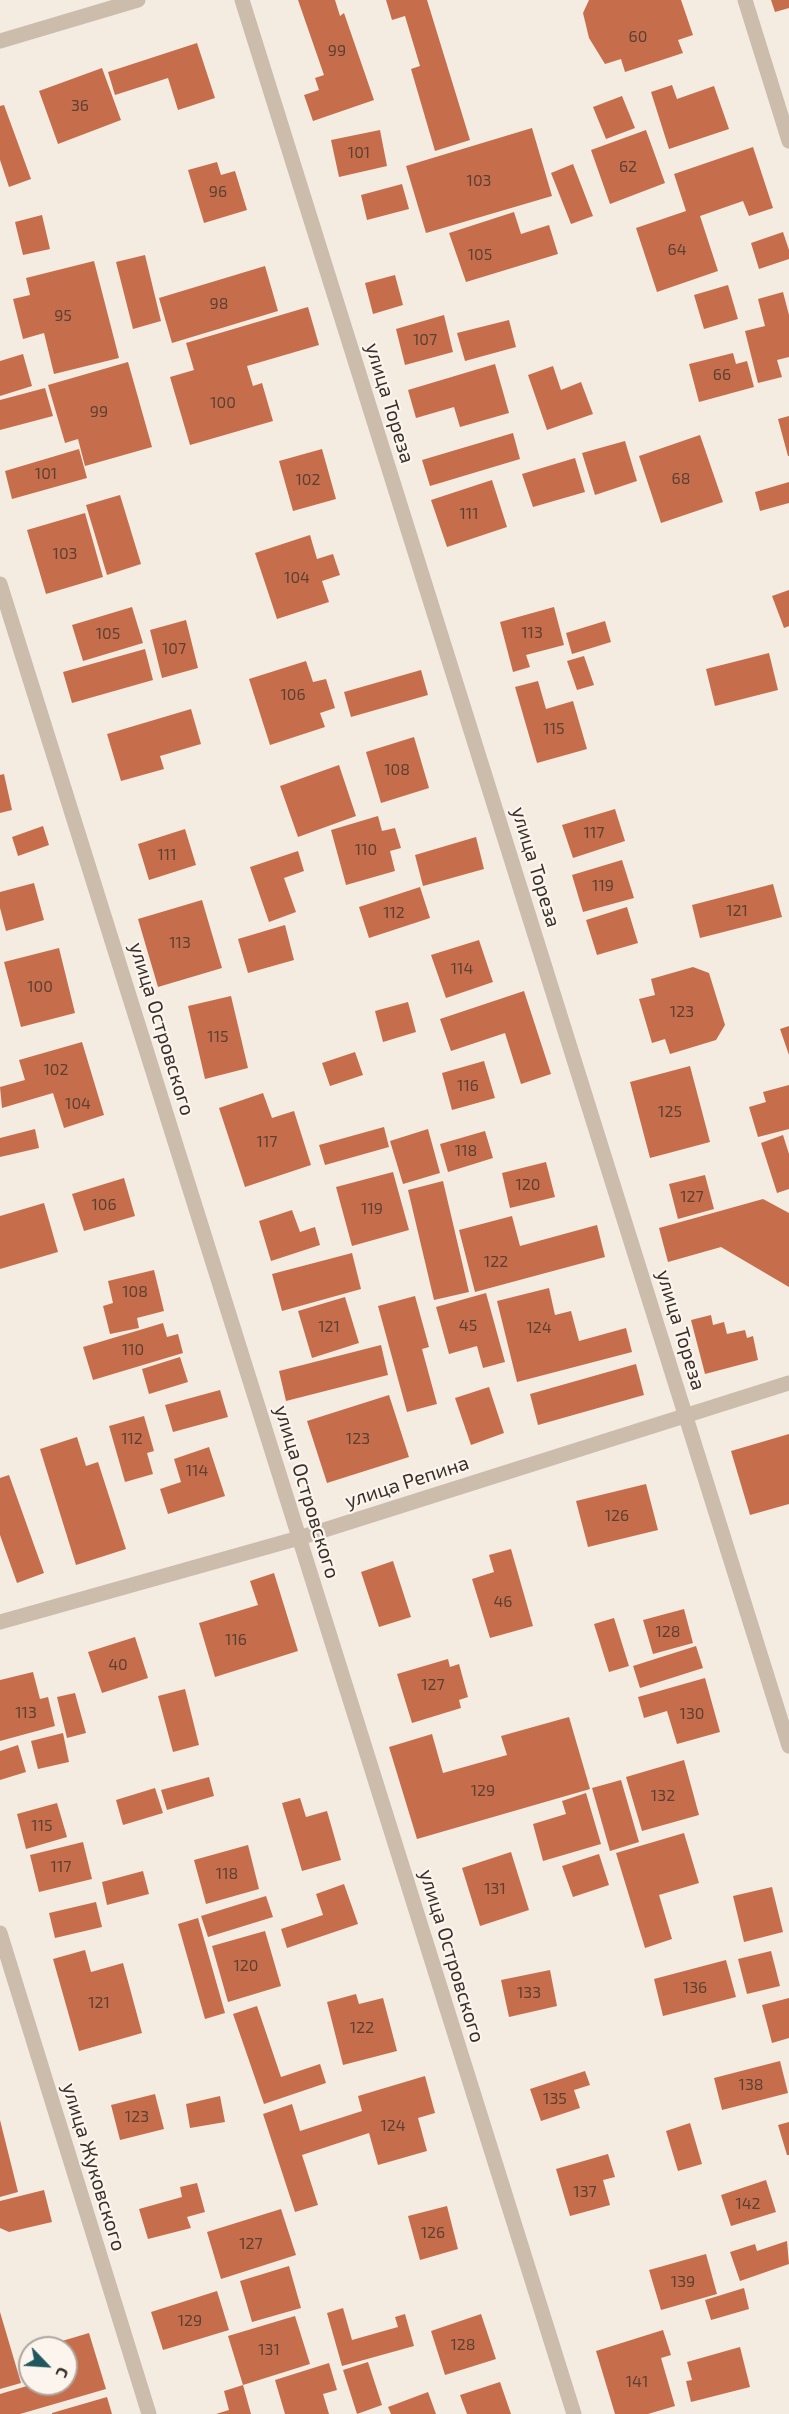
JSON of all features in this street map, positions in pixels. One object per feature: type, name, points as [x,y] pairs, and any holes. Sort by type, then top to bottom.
[{"type":"street","points":[[0,41],[138,0]]},
{"type":"street","name":"улица Тореза","points":[[242,0],[789,1746]]},
{"type":"street","points":[[745,0],[789,141]]},
{"type":"street","name":"улица Островского","points":[[0,584],[574,2414]]},
{"type":"street","name":"улица Репина","points":[[0,1622],[299,1538],[789,1383]]},
{"type":"street","name":"улица Жуковского","points":[[0,1933],[149,2414]]},
{"type":"building","points":[[298,0],[335,0],[340,16],[344,13],[374,100],[313,121],[304,95],[319,90],[315,78],[324,75]]},
{"type":"building","points":[[386,0],[427,0],[470,140],[435,151],[411,69],[420,66],[405,16],[392,20]]},
{"type":"building","points":[[589,0],[681,0],[693,35],[678,40],[683,53],[625,72],[621,59],[605,64],[589,38],[583,13]]},
{"type":"building","points":[[771,0],[789,0],[789,8],[775,12]]},
{"type":"building","points":[[197,43],[215,98],[178,110],[168,78],[115,95],[108,72]]},
{"type":"building","points":[[102,68],[121,120],[58,144],[39,91]]},
{"type":"building","points":[[672,85],[677,99],[714,86],[729,129],[669,149],[651,92]]},
{"type":"building","points":[[622,96],[635,128],[606,139],[593,107]]},
{"type":"building","points":[[4,105],[31,179],[9,187],[0,160],[0,106]]},
{"type":"building","points":[[532,128],[552,196],[426,233],[406,166]]},
{"type":"building","points":[[380,130],[387,166],[339,177],[331,140]]},
{"type":"building","points":[[646,130],[665,183],[610,204],[591,150]]},
{"type":"building","points":[[753,147],[773,208],[749,216],[743,201],[700,216],[718,271],[657,292],[636,228],[686,211],[674,174]]},
{"type":"building","points":[[217,162],[221,175],[235,171],[247,210],[204,223],[188,170]]},
{"type":"building","points":[[573,164],[593,216],[571,224],[551,173]]},
{"type":"building","points":[[402,184],[409,209],[367,220],[361,195]]},
{"type":"building","points":[[514,212],[521,234],[549,225],[558,254],[466,282],[449,233]]},
{"type":"building","points":[[42,215],[50,249],[23,255],[15,222]]},
{"type":"building","points":[[783,232],[789,250],[789,259],[759,269],[751,243]]},
{"type":"building","points":[[145,255],[161,321],[133,329],[116,262]]},
{"type":"building","points":[[94,261],[119,358],[54,374],[44,333],[23,339],[13,299],[30,295],[26,278]]},
{"type":"building","points":[[265,266],[278,311],[172,343],[159,298]]},
{"type":"building","points":[[395,275],[403,305],[373,314],[365,283]]},
{"type":"building","points":[[728,285],[738,319],[704,329],[694,295]]},
{"type":"building","points":[[783,292],[789,315],[789,357],[777,360],[782,377],[758,383],[745,331],[765,326],[758,299]]},
{"type":"building","points":[[308,307],[319,345],[247,366],[253,386],[262,383],[273,421],[190,445],[170,377],[194,370],[186,343]]},
{"type":"building","points":[[444,315],[453,352],[405,365],[396,329]]},
{"type":"building","points":[[509,320],[516,347],[465,361],[457,333]]},
{"type":"building","points":[[733,353],[736,364],[747,361],[754,387],[699,402],[689,364]]},
{"type":"building","points":[[23,354],[32,386],[0,396],[0,361]]},
{"type":"building","points":[[128,362],[152,447],[85,466],[78,439],[65,443],[48,385]]},
{"type":"building","points":[[495,364],[509,413],[460,427],[454,407],[416,418],[408,390]]},
{"type":"building","points":[[553,366],[561,390],[581,382],[593,414],[547,430],[528,375]]},
{"type":"building","points":[[45,388],[53,416],[0,430],[0,400]]},
{"type":"building","points":[[789,416],[789,456],[788,456],[778,419]]},
{"type":"building","points":[[513,433],[520,459],[430,486],[422,460]]},
{"type":"building","points":[[700,435],[723,502],[661,523],[639,456]]},
{"type":"building","points":[[625,441],[637,481],[595,495],[582,453]]},
{"type":"building","points":[[79,449],[87,478],[12,499],[5,471]]},
{"type":"building","points":[[322,449],[336,499],[293,511],[279,461]]},
{"type":"building","points":[[575,458],[585,492],[533,507],[522,474]]},
{"type":"building","points":[[492,480],[507,527],[447,547],[431,500]]},
{"type":"building","points":[[789,482],[789,503],[760,511],[755,492]]},
{"type":"building","points":[[120,495],[141,564],[107,575],[86,505]]},
{"type":"building","points":[[85,513],[103,577],[46,594],[27,530]]},
{"type":"building","points":[[310,535],[317,559],[333,554],[340,575],[322,581],[329,602],[277,619],[255,553]]},
{"type":"building","points":[[789,590],[789,626],[784,628],[772,596]]},
{"type":"building","points":[[132,607],[143,643],[83,661],[72,625]]},
{"type":"building","points":[[554,607],[564,645],[526,655],[530,667],[513,672],[500,622]]},
{"type":"building","points":[[186,620],[198,668],[162,678],[150,630]]},
{"type":"building","points":[[605,621],[611,642],[572,654],[566,633]]},
{"type":"building","points":[[145,649],[153,680],[72,703],[63,672]]},
{"type":"building","points":[[769,653],[778,690],[715,706],[706,669]]},
{"type":"building","points":[[584,656],[594,685],[577,690],[567,661]]},
{"type":"building","points":[[306,661],[313,682],[326,679],[335,708],[320,713],[325,727],[270,745],[249,679]]},
{"type":"building","points":[[421,670],[428,695],[351,717],[344,692]]},
{"type":"building","points":[[538,681],[546,709],[573,701],[587,749],[537,763],[515,687]]},
{"type":"building","points":[[191,709],[201,744],[160,756],[164,769],[121,781],[107,734]]},
{"type":"building","points":[[414,737],[429,788],[381,803],[366,752]]},
{"type":"building","points":[[339,765],[356,816],[298,837],[280,786]]},
{"type":"building","points":[[4,774],[12,810],[0,813],[0,775]]},
{"type":"building","points":[[615,809],[625,841],[573,858],[562,825]]},
{"type":"building","points":[[378,816],[382,831],[395,828],[401,848],[390,851],[395,871],[346,885],[331,830]]},
{"type":"building","points":[[43,826],[49,845],[18,856],[12,837]]},
{"type":"building","points":[[185,829],[196,865],[149,880],[138,844]]},
{"type":"building","points":[[476,837],[484,869],[423,886],[415,855]]},
{"type":"building","points":[[298,851],[304,871],[284,878],[296,912],[269,922],[250,867]]},
{"type":"building","points":[[622,860],[634,898],[583,912],[572,875]]},
{"type":"building","points":[[34,883],[44,920],[6,931],[0,908],[0,892]]},
{"type":"building","points":[[773,884],[782,917],[700,938],[692,905]]},
{"type":"building","points":[[420,887],[430,918],[369,938],[359,907]]},
{"type":"building","points":[[202,900],[222,968],[158,987],[138,919]]},
{"type":"building","points":[[627,907],[638,943],[597,955],[586,920]]},
{"type":"building","points":[[285,925],[294,960],[248,973],[238,939]]},
{"type":"building","points":[[479,940],[493,982],[446,998],[431,955]]},
{"type":"building","points":[[59,948],[75,1013],[21,1027],[4,962]]},
{"type":"building","points":[[693,967],[709,973],[725,1025],[716,1040],[670,1054],[665,1039],[652,1043],[639,999],[655,995],[651,979]]},
{"type":"building","points":[[524,991],[551,1074],[521,1084],[505,1033],[451,1051],[440,1019]]},
{"type":"building","points":[[231,996],[248,1068],[205,1079],[188,1006]]},
{"type":"building","points":[[408,1002],[416,1032],[383,1042],[375,1011]]},
{"type":"building","points":[[789,1026],[789,1055],[780,1029]]},
{"type":"building","points":[[82,1042],[104,1115],[64,1128],[53,1093],[2,1108],[0,1087],[25,1080],[19,1060]]},
{"type":"building","points":[[355,1052],[363,1075],[330,1086],[322,1063]]},
{"type":"building","points":[[484,1061],[495,1098],[452,1110],[442,1073]]},
{"type":"building","points":[[690,1066],[710,1142],[650,1158],[630,1082]]},
{"type":"building","points":[[789,1085],[789,1129],[758,1137],[749,1107],[766,1102],[763,1092]]},
{"type":"building","points":[[263,1093],[272,1118],[294,1111],[311,1165],[245,1187],[219,1108]]},
{"type":"building","points":[[384,1127],[389,1147],[325,1165],[319,1145]]},
{"type":"building","points":[[35,1129],[39,1148],[0,1157],[0,1138]]},
{"type":"building","points":[[428,1129],[440,1173],[403,1184],[390,1141]]},
{"type":"building","points":[[485,1131],[493,1158],[448,1172],[440,1144]]},
{"type":"building","points":[[783,1135],[789,1154],[789,1189],[777,1193],[761,1143]]},
{"type":"building","points":[[546,1162],[555,1197],[510,1208],[502,1173]]},
{"type":"building","points":[[393,1172],[409,1230],[352,1246],[336,1187]]},
{"type":"building","points":[[705,1175],[714,1209],[678,1219],[669,1184]]},
{"type":"building","points":[[124,1178],[135,1216],[84,1231],[72,1194]]},
{"type":"building","points":[[443,1181],[469,1292],[434,1300],[408,1190]]},
{"type":"building","points":[[763,1199],[789,1213],[789,1287],[721,1247],[668,1262],[659,1228]]},
{"type":"building","points":[[44,1203],[58,1252],[0,1269],[0,1216]]},
{"type":"building","points":[[292,1210],[300,1232],[315,1227],[320,1245],[271,1261],[259,1221]]},
{"type":"building","points":[[512,1216],[520,1246],[597,1225],[605,1257],[475,1292],[459,1230]]},
{"type":"building","points":[[352,1253],[361,1289],[282,1311],[272,1274]]},
{"type":"building","points":[[154,1270],[164,1311],[137,1318],[139,1328],[110,1334],[103,1306],[113,1303],[108,1281]]},
{"type":"building","points":[[549,1288],[555,1315],[571,1311],[579,1341],[626,1328],[632,1352],[517,1382],[497,1301]]},
{"type":"building","points":[[486,1293],[505,1362],[483,1368],[477,1346],[449,1354],[436,1307]]},
{"type":"building","points":[[415,1296],[429,1347],[422,1349],[437,1404],[407,1412],[378,1306]]},
{"type":"building","points":[[345,1297],[359,1343],[312,1358],[298,1311]]},
{"type":"building","points":[[711,1315],[713,1325],[724,1322],[727,1334],[745,1330],[747,1338],[753,1336],[758,1360],[705,1374],[691,1320]]},
{"type":"building","points":[[163,1323],[167,1337],[178,1334],[183,1353],[93,1380],[83,1347]]},
{"type":"building","points":[[381,1345],[388,1375],[286,1401],[279,1371]]},
{"type":"building","points":[[180,1357],[188,1382],[149,1394],[142,1369]]},
{"type":"building","points":[[636,1364],[644,1395],[538,1425],[530,1394]]},
{"type":"building","points":[[489,1387],[504,1433],[471,1445],[455,1398]]},
{"type":"building","points":[[220,1390],[228,1417],[173,1432],[165,1405]]},
{"type":"building","points":[[389,1395],[409,1457],[327,1483],[307,1421]]},
{"type":"building","points":[[144,1416],[154,1451],[147,1453],[153,1474],[125,1482],[109,1426]]},
{"type":"building","points":[[789,1434],[789,1504],[750,1515],[731,1451]]},
{"type":"building","points":[[77,1437],[86,1466],[98,1462],[126,1549],[76,1565],[40,1449]]},
{"type":"building","points":[[209,1447],[225,1496],[168,1514],[160,1489],[181,1482],[174,1459]]},
{"type":"building","points":[[9,1475],[44,1573],[17,1583],[0,1535],[0,1478]]},
{"type":"building","points":[[646,1484],[658,1530],[588,1547],[576,1501]]},
{"type":"building","points":[[511,1549],[533,1626],[490,1638],[472,1579],[494,1572],[489,1555]]},
{"type":"building","points":[[393,1561],[411,1617],[379,1627],[361,1572]]},
{"type":"building","points":[[274,1573],[298,1651],[215,1677],[199,1623],[258,1605],[250,1581]]},
{"type":"building","points":[[684,1609],[693,1643],[653,1654],[643,1620]]},
{"type":"building","points":[[614,1618],[629,1666],[609,1672],[594,1624]]},
{"type":"building","points":[[135,1637],[148,1678],[102,1693],[88,1652]]},
{"type":"building","points":[[696,1646],[703,1668],[640,1688],[633,1666]]},
{"type":"building","points":[[448,1659],[450,1667],[459,1664],[468,1697],[459,1700],[461,1708],[412,1723],[397,1674]]},
{"type":"building","points":[[33,1672],[40,1699],[48,1697],[55,1726],[0,1741],[0,1680]]},
{"type":"building","points":[[705,1678],[720,1732],[677,1744],[667,1711],[644,1718],[638,1697]]},
{"type":"building","points":[[185,1689],[199,1745],[173,1752],[158,1696]]},
{"type":"building","points":[[75,1693],[86,1733],[67,1738],[57,1697]]},
{"type":"building","points":[[569,1717],[590,1789],[417,1839],[389,1747],[432,1734],[443,1773],[507,1755],[501,1736]]},
{"type":"building","points":[[63,1733],[69,1762],[38,1769],[31,1741]]},
{"type":"building","points":[[18,1745],[26,1772],[0,1780],[0,1751]]},
{"type":"building","points":[[684,1760],[699,1815],[642,1831],[626,1777]]},
{"type":"building","points":[[209,1777],[214,1796],[167,1810],[161,1790]]},
{"type":"building","points":[[621,1780],[639,1842],[610,1851],[592,1788]]},
{"type":"building","points":[[155,1788],[163,1813],[123,1825],[116,1800]]},
{"type":"building","points":[[586,1793],[601,1844],[543,1861],[533,1824],[566,1814],[562,1801]]},
{"type":"building","points":[[300,1798],[306,1817],[327,1811],[341,1860],[302,1871],[282,1803]]},
{"type":"building","points":[[57,1803],[67,1837],[26,1849],[17,1814]]},
{"type":"building","points":[[684,1833],[699,1883],[659,1895],[672,1939],[645,1948],[616,1853]]},
{"type":"building","points":[[83,1842],[92,1879],[39,1892],[30,1855]]},
{"type":"building","points":[[248,1845],[259,1889],[206,1904],[194,1860]]},
{"type":"building","points":[[511,1852],[529,1910],[480,1926],[462,1868]]},
{"type":"building","points":[[599,1854],[609,1885],[573,1897],[562,1866]]},
{"type":"building","points":[[143,1871],[149,1894],[107,1905],[102,1882]]},
{"type":"building","points":[[344,1884],[358,1924],[287,1948],[281,1929],[323,1915],[316,1894]]},
{"type":"building","points":[[772,1887],[783,1932],[744,1942],[733,1896]]},
{"type":"building","points":[[266,1896],[273,1917],[208,1937],[201,1916]]},
{"type":"building","points":[[96,1902],[102,1927],[55,1938],[49,1913]]},
{"type":"building","points":[[198,1918],[225,2013],[205,2019],[178,1924]]},
{"type":"building","points":[[265,1931],[281,1986],[228,2002],[212,1946]]},
{"type":"building","points":[[85,1950],[91,1972],[123,1963],[142,2033],[79,2051],[53,1959]]},
{"type":"building","points":[[771,1951],[780,1986],[747,1994],[738,1959]]},
{"type":"building","points":[[726,1960],[736,1997],[663,2016],[654,1979]]},
{"type":"building","points":[[550,1970],[557,2006],[509,2017],[501,1980]]},
{"type":"building","points":[[356,1994],[359,2004],[383,1998],[397,2051],[343,2065],[327,2002]]},
{"type":"building","points":[[789,1998],[789,2038],[772,2043],[762,2005]]},
{"type":"building","points":[[257,2006],[281,2077],[320,2064],[326,2083],[264,2104],[233,2014]]},
{"type":"building","points":[[780,2061],[788,2093],[722,2110],[714,2078]]},
{"type":"building","points":[[585,2071],[590,2085],[574,2090],[580,2108],[541,2121],[530,2089]]},
{"type":"building","points":[[425,2076],[435,2113],[418,2118],[427,2151],[378,2165],[369,2133],[302,2155],[318,2205],[295,2212],[263,2114],[292,2104],[300,2131],[362,2111],[358,2096]]},
{"type":"building","points":[[155,2094],[164,2129],[120,2140],[111,2105]]},
{"type":"building","points":[[220,2096],[225,2122],[190,2128],[186,2104]]},
{"type":"building","points":[[0,2120],[18,2192],[0,2197]]},
{"type":"building","points":[[789,2122],[789,2155],[787,2155],[778,2125]]},
{"type":"building","points":[[690,2123],[702,2164],[678,2171],[666,2131]]},
{"type":"building","points":[[608,2154],[615,2177],[603,2180],[610,2205],[570,2216],[556,2169]]},
{"type":"building","points":[[766,2180],[776,2212],[731,2226],[721,2195]]},
{"type":"building","points":[[197,2183],[205,2212],[187,2217],[191,2228],[148,2239],[139,2209],[182,2197],[180,2187]]},
{"type":"building","points":[[44,2190],[52,2222],[9,2232],[0,2228],[0,2201]]},
{"type":"building","points":[[447,2206],[458,2249],[420,2260],[408,2216]]},
{"type":"building","points":[[281,2209],[296,2255],[221,2279],[207,2232]]},
{"type":"building","points":[[787,2241],[789,2264],[740,2281],[730,2252],[755,2244],[757,2251]]},
{"type":"building","points":[[706,2254],[717,2294],[661,2310],[649,2270]]},
{"type":"building","points":[[289,2266],[301,2308],[252,2322],[240,2281]]},
{"type":"building","points":[[744,2288],[749,2309],[711,2320],[705,2300]]},
{"type":"building","points":[[217,2291],[229,2330],[163,2350],[151,2312]]},
{"type":"building","points":[[343,2308],[352,2340],[398,2327],[395,2317],[405,2314],[414,2346],[342,2366],[327,2313]]},
{"type":"building","points":[[0,2312],[18,2373],[18,2384],[0,2389]]},
{"type":"building","points":[[481,2314],[496,2359],[445,2375],[431,2331]]},
{"type":"building","points":[[295,2316],[310,2364],[243,2385],[228,2336]]},
{"type":"building","points":[[663,2330],[671,2355],[661,2358],[675,2406],[648,2414],[615,2414],[596,2351]]},
{"type":"building","points":[[89,2333],[106,2389],[20,2414],[0,2414],[0,2394],[18,2389],[18,2396],[78,2396],[78,2336]]},
{"type":"building","points":[[740,2347],[750,2387],[691,2402],[686,2381],[692,2380],[687,2362]]},
{"type":"building","points":[[368,2362],[382,2405],[357,2414],[343,2370]]},
{"type":"building","points":[[329,2363],[337,2390],[323,2394],[329,2414],[285,2414],[275,2380]]},
{"type":"building","points":[[500,2382],[511,2414],[467,2414],[460,2395]]},
{"type":"building","points":[[243,2385],[251,2414],[216,2414],[229,2410],[224,2391]]},
{"type":"building","points":[[428,2392],[436,2414],[391,2414],[388,2407]]},
{"type":"building","points":[[107,2397],[112,2414],[52,2414],[52,2413]]}]
